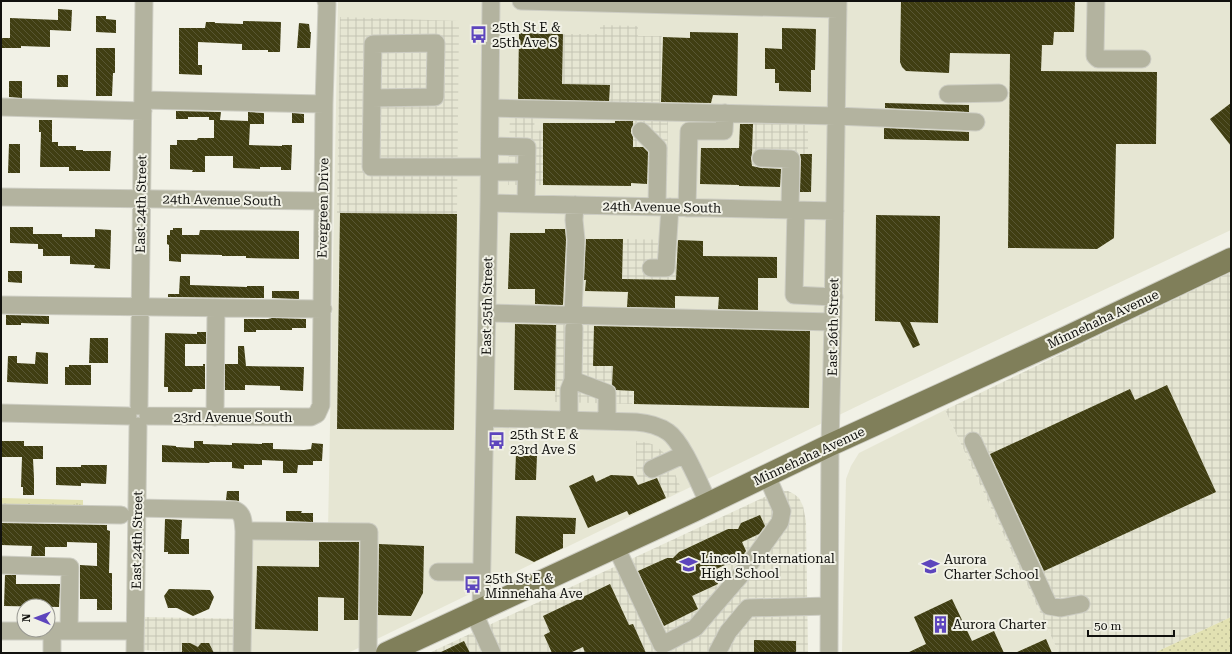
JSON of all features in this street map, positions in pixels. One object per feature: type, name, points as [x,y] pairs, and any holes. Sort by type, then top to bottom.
[{"type":"main road","name":"Minnehaha Avenue","points":[[387,653],[1231,259]]},
{"type":"street","name":"East 24th Street","points":[[135,653],[144,1]]},
{"type":"street","name":"Evergreen Drive","points":[[317,414],[321,405],[326,1]]},
{"type":"street","name":"East 25th Street","points":[[477,612],[481,572],[485,418],[491,1]]},
{"type":"street","points":[[521,1],[838,5]]},
{"type":"street","points":[[1096,1],[1095,56],[1098,59],[1142,59]]},
{"type":"street","name":"East 26th Street","points":[[828,653],[830,445],[834,297],[838,5]]},
{"type":"street","points":[[372,98],[435,97],[436,43],[373,44],[372,98],[371,167],[527,172]]},
{"type":"street","points":[[948,94],[999,93]]},
{"type":"street","points":[[1,107],[324,104]]},
{"type":"street","points":[[490,108],[836,116],[976,122]]},
{"type":"street","points":[[687,208],[690,112]]},
{"type":"street","points":[[689,131],[724,131],[725,113]]},
{"type":"street","points":[[641,131],[658,148],[663,207],[666,268],[651,268]]},
{"type":"street","points":[[490,146],[527,147],[526,204]]},
{"type":"street","points":[[761,158],[791,159],[794,295],[834,297]]},
{"type":"street","name":"24th Avenue South","points":[[1,197],[323,202]]},
{"type":"street","name":"24th Avenue South","points":[[489,203],[835,211]]},
{"type":"street","points":[[569,420],[569,390],[573,380],[576,240],[575,205]]},
{"type":"street","points":[[1,305],[322,309]]},
{"type":"street","points":[[214,417],[216,308]]},
{"type":"street","points":[[487,313],[574,322],[833,322]]},
{"type":"street","points":[[573,380],[607,393],[607,421]]},
{"type":"street","name":"23rd Avenue South","points":[[1,413],[214,417],[311,417],[317,414]]},
{"type":"street","points":[[485,418],[636,422],[657,425],[670,433],[680,445],[709,504]]},
{"type":"street","points":[[973,441],[1049,606],[1060,608],[1081,604]]},
{"type":"street","points":[[652,469],[685,454]]},
{"type":"street","points":[[616,547],[662,645],[695,628],[746,570],[780,522],[782,511],[767,476]]},
{"type":"street","points":[[137,508],[235,510],[240,512],[243,517],[244,531],[242,653]]},
{"type":"street","points":[[1,513],[121,515]]},
{"type":"street","points":[[244,531],[369,532],[368,653]]},
{"type":"street","points":[[1,565],[70,567],[69,631]]},
{"type":"street","points":[[438,572],[481,572]]},
{"type":"street","points":[[716,653],[728,632],[748,608],[829,606]]},
{"type":"street","points":[[477,612],[492,653]]},
{"type":"street","points":[[1,631],[16,631]]},
{"type":"street","points":[[56,631],[135,631]]},
{"type":"street","points":[[52,638],[52,653]]},
{"type":"shaded area","points":[[338,1],[1231,1],[1231,230],[868,401],[348,653],[249,653],[249,533],[328,531]]},
{"type":"shaded area","points":[[340,17],[459,21],[457,214],[337,213]]},
{"type":"shaded area","points":[[600,25],[638,26],[638,36],[662,36],[660,106],[609,104],[610,85],[562,84],[563,34],[600,34]]},
{"type":"shaded area","points":[[510,115],[535,116],[534,130],[543,131],[543,185],[508,185]]},
{"type":"shaded area","points":[[633,118],[668,120],[667,182],[647,180],[648,147],[633,147]]},
{"type":"shaded area","points":[[753,123],[808,125],[808,154],[797,154],[796,187],[781,187],[781,166],[752,166]]},
{"type":"shaded area","points":[[623,239],[676,240],[676,280],[622,279]]},
{"type":"shaded area","points":[[1231,272],[1231,617],[1154,653],[1059,653],[945,410]]},
{"type":"shaded area","points":[[556,322],[594,323],[593,366],[613,366],[612,390],[633,391],[632,404],[555,402]]},
{"type":"shaded area","name":"Aurora Charter School","points":[[945,410],[1059,653],[842,653],[846,479],[851,466],[859,453]]},
{"type":"shaded area","points":[[636,441],[649,443],[656,446],[667,456],[682,490],[666,498],[656,477],[640,484],[636,474]]},
{"type":"shaded area","points":[[780,491],[788,491],[799,498],[803,506],[806,521],[808,653],[429,653],[769,495]]},
{"type":"shaded area","points":[[142,617],[249,619],[249,653],[177,653],[142,650]]},
{"type":"green space","points":[[1,498],[83,500],[83,512],[1,511]]},
{"type":"green space","points":[[1231,617],[1231,653],[1154,653]]},
{"type":"building","points":[[901,1],[1075,1],[1074,32],[1054,32],[1053,45],[1042,45],[1041,71],[1157,72],[1156,144],[1116,144],[1114,238],[1097,249],[1008,248],[1010,54],[950,53],[949,73],[906,71],[900,62]]},
{"type":"building","points":[[58,9],[72,10],[71,31],[50,30],[50,47],[21,46],[21,48],[1,48],[1,38],[10,38],[10,18],[58,20]]},
{"type":"building","points":[[96,16],[106,16],[106,19],[116,20],[116,33],[96,32]]},
{"type":"building","points":[[243,21],[281,22],[280,52],[268,52],[268,50],[242,50],[242,44],[198,42],[198,65],[202,65],[202,75],[179,74],[179,28],[205,28],[206,22],[243,24]]},
{"type":"building","points":[[299,23],[309,24],[311,32],[310,48],[297,48]]},
{"type":"building","points":[[782,28],[816,29],[815,70],[811,70],[811,92],[779,91],[779,83],[775,83],[775,69],[765,69],[765,48],[782,49]]},
{"type":"building","points":[[690,32],[738,33],[737,96],[713,95],[711,103],[661,102],[663,37],[690,38]]},
{"type":"building","points":[[519,33],[563,34],[562,84],[610,85],[609,101],[518,99]]},
{"type":"building","points":[[96,48],[115,48],[115,73],[113,73],[112,96],[96,96]]},
{"type":"building","points":[[57,75],[68,75],[68,87],[57,87]]},
{"type":"building","points":[[9,81],[22,81],[22,98],[9,97]]},
{"type":"building","points":[[885,103],[969,105],[969,112],[885,108]]},
{"type":"building","points":[[1231,103],[1231,146],[1210,119]]},
{"type":"building","points":[[176,111],[221,112],[220,120],[248,121],[248,112],[264,113],[264,124],[250,124],[249,145],[292,145],[291,170],[281,170],[281,167],[260,167],[260,169],[233,168],[233,156],[205,156],[205,172],[170,169],[170,145],[177,145],[177,140],[214,138],[214,120],[209,120],[209,117],[188,117],[188,119],[176,119]]},
{"type":"building","points":[[292,113],[304,114],[304,123],[292,123]]},
{"type":"building","points":[[39,120],[52,120],[52,142],[58,142],[58,146],[76,146],[76,150],[83,151],[111,151],[110,171],[69,171],[69,167],[40,167],[41,132],[39,132]]},
{"type":"building","points":[[615,121],[633,121],[631,133],[633,137],[633,147],[643,147],[648,152],[647,184],[631,183],[631,186],[543,185],[543,123],[615,123]]},
{"type":"building","points":[[740,124],[753,124],[752,166],[781,169],[780,187],[700,184],[701,148],[739,148]]},
{"type":"building","points":[[884,128],[969,132],[969,141],[884,139]]},
{"type":"building","points":[[9,144],[20,144],[20,173],[8,173]]},
{"type":"building","points":[[800,154],[812,154],[811,192],[800,192]]},
{"type":"building","points":[[340,213],[457,214],[454,430],[337,429]]},
{"type":"building","points":[[876,215],[940,216],[938,323],[910,322],[920,345],[913,348],[900,322],[875,321]]},
{"type":"building","points":[[10,227],[33,227],[33,234],[62,234],[62,237],[95,237],[95,229],[111,230],[110,269],[94,268],[95,265],[70,264],[70,256],[43,256],[43,249],[38,249],[38,244],[10,243]]},
{"type":"building","points":[[173,228],[182,228],[182,235],[199,235],[200,230],[299,231],[299,259],[246,258],[246,256],[181,254],[181,262],[169,261],[169,245],[167,244],[167,235],[170,235],[170,230],[173,230]]},
{"type":"building","points":[[545,229],[565,229],[566,240],[563,305],[535,304],[535,289],[508,289],[510,233],[545,233]]},
{"type":"building","points":[[586,239],[623,239],[622,279],[676,280],[678,240],[703,241],[703,256],[777,257],[777,278],[758,278],[758,310],[718,309],[719,297],[675,296],[675,308],[627,307],[628,292],[585,291],[586,280],[584,280]]},
{"type":"building","points":[[8,271],[22,271],[22,283],[8,282]]},
{"type":"building","points":[[180,276],[190,276],[190,285],[247,287],[264,286],[264,298],[168,297],[168,294],[179,294]]},
{"type":"building","points":[[272,291],[299,291],[299,299],[272,298]]},
{"type":"building","points":[[6,315],[49,316],[49,324],[21,323],[21,325],[6,325]]},
{"type":"building","points":[[244,319],[306,319],[306,328],[292,328],[292,330],[256,330],[256,332],[244,332]]},
{"type":"building","points":[[515,324],[556,325],[555,391],[514,390]]},
{"type":"building","points":[[594,326],[810,331],[809,408],[634,404],[634,391],[616,390],[612,385],[613,366],[593,366]]},
{"type":"building","points":[[197,332],[206,332],[206,344],[185,344],[185,366],[203,366],[203,364],[205,364],[205,389],[193,389],[192,392],[168,392],[168,387],[164,387],[165,333],[197,334]]},
{"type":"building","points":[[90,338],[108,338],[108,363],[89,363]]},
{"type":"building","points":[[238,346],[244,346],[246,366],[304,367],[303,391],[280,390],[280,386],[245,385],[245,390],[225,390],[225,364],[238,364]]},
{"type":"building","points":[[36,352],[48,353],[48,384],[7,382],[8,356],[17,356],[17,363],[35,364]]},
{"type":"building","points":[[69,365],[91,365],[91,385],[65,385],[65,367],[69,367]]},
{"type":"building","points":[[1167,385],[1216,492],[1044,571],[990,454],[1130,389],[1135,400]]},
{"type":"building","points":[[1,441],[24,441],[24,446],[43,446],[43,459],[33,459],[34,495],[23,495],[23,487],[21,487],[22,457],[1,457]]},
{"type":"building","points":[[194,441],[203,441],[203,444],[232,445],[232,443],[273,443],[273,449],[304,450],[311,449],[312,443],[323,444],[322,461],[313,461],[313,465],[298,465],[297,473],[283,473],[283,461],[262,460],[262,465],[244,465],[244,469],[232,468],[232,462],[162,462],[162,445],[194,448]]},
{"type":"building","points":[[516,454],[537,455],[536,480],[515,480]]},
{"type":"building","points":[[81,465],[107,465],[106,484],[81,483],[81,486],[56,485],[56,467],[81,467]]},
{"type":"building","points":[[593,475],[596,482],[611,475],[633,476],[638,485],[657,478],[666,498],[629,515],[627,511],[588,528],[569,486]]},
{"type":"building","points":[[227,491],[239,491],[239,501],[226,500]]},
{"type":"building","points":[[286,511],[313,513],[313,522],[286,521]]},
{"type":"building","name":"Lincoln International High School","points":[[760,515],[765,526],[759,534],[742,542],[746,551],[742,557],[712,571],[718,584],[692,596],[698,609],[664,626],[638,571],[667,558],[673,558],[679,552],[728,529],[738,529],[741,523]]},
{"type":"building","points":[[516,516],[576,518],[575,534],[563,534],[563,548],[534,562],[515,553]]},
{"type":"building","points":[[165,519],[182,520],[181,539],[189,539],[189,554],[168,554],[168,552],[164,552]]},
{"type":"building","points":[[1,523],[107,525],[107,530],[110,531],[109,573],[112,573],[112,610],[97,610],[97,599],[80,599],[80,565],[97,566],[97,543],[67,542],[67,547],[45,547],[45,556],[31,556],[32,546],[1,545]]},
{"type":"building","points":[[319,542],[359,542],[358,620],[344,620],[344,598],[318,597],[318,631],[255,629],[257,566],[319,567]]},
{"type":"building","points":[[379,544],[424,546],[423,593],[411,616],[378,615]]},
{"type":"building","points":[[5,575],[16,575],[16,584],[60,584],[59,607],[56,607],[56,598],[16,598],[16,606],[4,606]]},
{"type":"building","points":[[610,584],[629,625],[633,624],[646,653],[585,653],[583,647],[570,653],[552,653],[544,635],[550,632],[543,616]]},
{"type":"building","points":[[169,589],[210,590],[214,597],[209,609],[193,616],[177,608],[168,608],[164,596]]},
{"type":"building","name":"Aurora Charter","points":[[952,599],[972,641],[994,631],[1004,653],[907,653],[926,644],[914,617]]},
{"type":"building","name":"Aurora Charter","points":[[1046,639],[1052,653],[1015,653]]},
{"type":"building","points":[[754,640],[796,641],[796,653],[754,653]]},
{"type":"building","points":[[464,641],[470,653],[439,653]]},
{"type":"building","points":[[182,643],[190,643],[198,647],[201,643],[209,643],[214,653],[182,653]]},
{"type":"place","name":"25th St E & 25th Ave S","points":[[479,34]]},
{"type":"place","name":"25th St E & 23rd Ave S","points":[[497,441]]},
{"type":"place","name":"Lincoln International High School","points":[[688,565]]},
{"type":"place","name":"Aurora Charter School","points":[[931,566]]},
{"type":"place","name":"25th St E & Minnehaha Ave","points":[[472,585]]},
{"type":"place","name":"Aurora Charter","points":[[940,624]]}]
